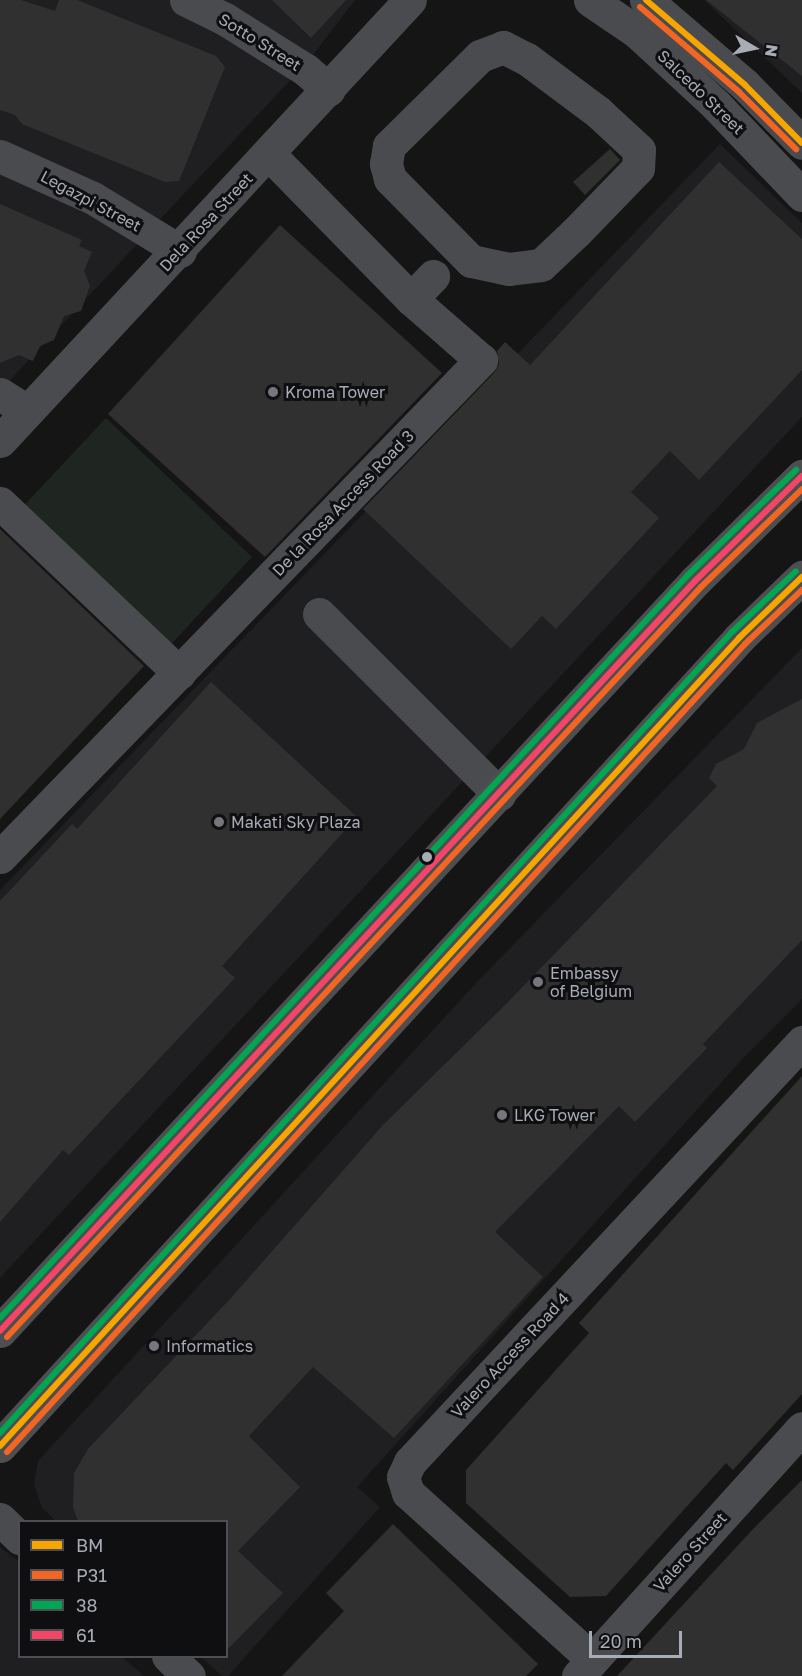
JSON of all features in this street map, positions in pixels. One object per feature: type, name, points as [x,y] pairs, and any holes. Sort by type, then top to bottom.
[{"type":"main road","points":[[0,1331],[695,581],[802,476]]},
{"type":"main road","points":[[0,1446],[739,638],[802,577]]},
{"type":"street","name":"Sotto Street","points":[[186,0],[225,19],[306,70],[329,90]]},
{"type":"street","name":"Dela Rosa Street","points":[[0,441],[14,403],[180,251],[410,0]]},
{"type":"street","name":"Salcedo Street","points":[[590,0],[637,32],[716,104],[802,195]]},
{"type":"street","name":"Salcedo Street","points":[[646,0],[745,86],[802,143]]},
{"type":"street","points":[[503,47],[527,59],[598,112],[639,150],[638,168],[541,265],[509,269],[471,261],[460,250],[390,179],[386,164],[389,146],[480,56],[503,47]]},
{"type":"street","name":"De la Rosa Access Road 3","points":[[0,857],[481,360],[422,287],[269,154]]},
{"type":"street","name":"Legazpi Street","points":[[0,156],[93,198],[180,251]]},
{"type":"street","points":[[0,503],[179,673]]},
{"type":"street","points":[[319,614],[499,794]]},
{"type":"street","name":"Valero Access Road 4","points":[[585,1668],[408,1493],[403,1477],[410,1462],[802,1042]]},
{"type":"street","name":"Valero Street","points":[[585,1668],[802,1428]]},
{"type":"street","points":[[0,1505],[20,1520]]},
{"type":"street","points":[[0,1519],[18,1536]]},
{"type":"street","points":[[149,1658],[168,1676]]},
{"type":"street","points":[[170,1658],[189,1676]]},
{"type":"shaded area","points":[[0,0],[355,0],[310,59],[0,391]]},
{"type":"shaded area","points":[[704,0],[802,0],[802,93]]},
{"type":"shaded area","points":[[720,144],[802,223],[802,417],[0,1278],[0,890]]},
{"type":"shaded area","points":[[106,418],[252,557],[163,653],[16,514]]},
{"type":"shaded area","points":[[802,648],[802,999],[747,1054],[357,1487],[380,1507],[228,1676],[222,1676],[202,1658],[228,1658],[228,1520],[55,1520],[42,1508],[34,1484],[38,1461],[477,982]]},
{"type":"shaded area","points":[[0,1547],[18,1561],[18,1658],[123,1658],[144,1676],[0,1676]]},
{"type":"building","points":[[0,0],[21,0],[55,11],[59,0],[77,0],[216,56],[225,67],[179,181],[165,182],[22,124],[15,115],[0,110]]},
{"type":"building","points":[[272,0],[346,0],[311,38]]},
{"type":"building","points":[[706,0],[802,0],[802,76]]},
{"type":"building","points":[[610,149],[620,160],[585,195],[573,182]]},
{"type":"building","points":[[719,162],[802,239],[802,370],[699,480],[670,451],[631,492],[659,518],[556,629],[542,616],[511,649],[363,509],[494,373],[499,364],[497,351],[505,342],[530,365]]},
{"type":"building","points":[[0,204],[82,240],[79,246],[92,252],[84,271],[90,286],[81,311],[64,316],[54,340],[40,346],[33,361],[19,355],[0,363]]},
{"type":"building","name":"Kroma Tower","points":[[280,225],[442,373],[265,557],[108,414]]},
{"type":"building","points":[[0,529],[144,666],[0,819]]},
{"type":"building","points":[[211,682],[357,817],[222,966],[235,978],[69,1155],[63,1150],[0,1222],[0,901],[72,824],[77,829]]},
{"type":"building","points":[[802,699],[802,940],[703,1044],[707,1048],[635,1122],[619,1106],[495,1232],[543,1277],[394,1438],[313,1367],[249,1436],[300,1487],[238,1551],[283,1593],[228,1649],[228,1520],[78,1520],[73,1507],[74,1473],[88,1449],[230,1299],[383,1125],[506,1004],[717,786],[709,778],[716,764],[744,749],[757,723]]},
{"type":"building","points":[[802,1076],[802,1394],[733,1470],[726,1463],[606,1596],[570,1597],[466,1503],[466,1470],[589,1333],[579,1323]]},
{"type":"building","points":[[802,1480],[802,1676],[617,1676],[754,1528]]},
{"type":"building","points":[[393,1524],[538,1664],[526,1676],[282,1676],[344,1611],[326,1593]]},
{"type":"transit line","name":"BM","points":[[646,0],[745,85],[802,143]]},
{"type":"transit line","name":"P31","points":[[640,7],[739,92],[796,149]]},
{"type":"transit line","name":"38","points":[[0,1318],[688,575],[796,470]]},
{"type":"transit line","name":"61","points":[[0,1331],[695,581],[802,476]]},
{"type":"transit line","name":"P31","points":[[7,1337],[701,587],[802,489]]},
{"type":"transit line","name":"38","points":[[0,1433],[732,632],[796,571]]},
{"type":"transit line","name":"BM","points":[[0,1446],[739,638],[802,577]]},
{"type":"transit line","name":"P31","points":[[7,1452],[745,644],[802,590]]},
{"type":"place","name":"Kroma Tower","points":[[273,392]]},
{"type":"place","name":"Makati Sky Plaza","points":[[219,822]]},
{"type":"place","name":"Embassy of Belgium","points":[[538,982]]},
{"type":"place","name":"LKG Tower","points":[[502,1115]]},
{"type":"place","name":"Informatics","points":[[154,1346]]}]
